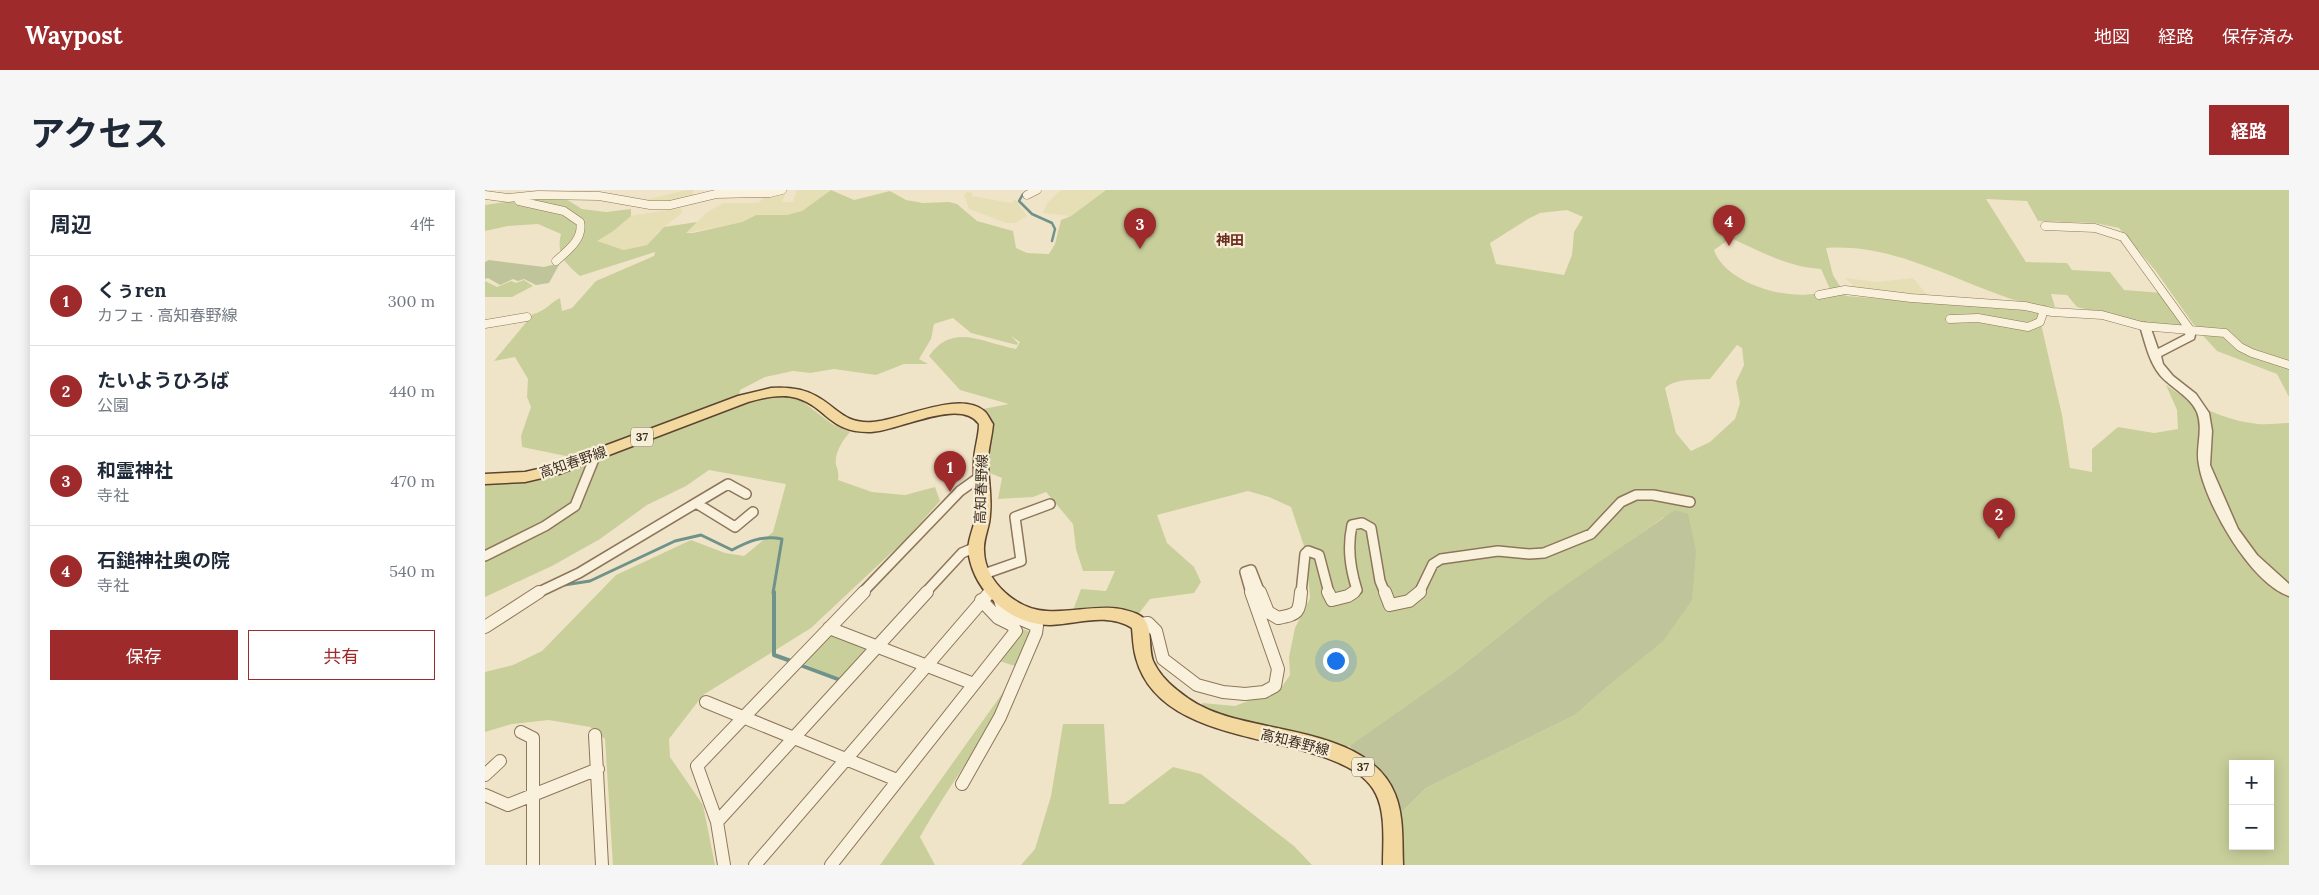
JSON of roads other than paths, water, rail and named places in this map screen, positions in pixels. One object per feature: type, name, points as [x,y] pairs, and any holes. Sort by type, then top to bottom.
[{"type":"main road","name":"高知春野線","points":[[485,479],[525,478],[743,400],[786,392],[809,398],[845,425],[861,428],[876,427],[945,410],[969,409],[979,412],[986,424],[981,458],[983,516],[975,547]]},
{"type":"main road","points":[[975,547],[979,564],[996,594],[1017,610],[1031,615],[1053,618],[1112,614],[1132,618],[1140,624]]},
{"type":"main road","name":"高知春野線","points":[[1140,624],[1144,660],[1161,687],[1175,699],[1225,724],[1337,752],[1356,761],[1370,772],[1382,785],[1387,798],[1393,865]]},
{"type":"street","points":[[485,195],[508,198],[541,193],[599,196],[650,205],[670,205],[716,194],[770,193],[782,190]]},
{"type":"street","points":[[1027,195],[1037,190]]},
{"type":"street","points":[[508,198],[505,201],[523,200],[566,211],[575,215],[580,221],[582,230],[580,237],[556,261]]},
{"type":"street","points":[[2045,226],[2089,226],[2108,230],[2123,237],[2191,330]]},
{"type":"street","points":[[1819,295],[1845,290],[1911,298],[2025,306],[2044,310],[2102,315],[2145,326],[2225,333],[2240,347],[2252,354],[2289,365]]},
{"type":"street","points":[[1950,319],[1978,318],[2028,327],[2041,322],[2044,310]]},
{"type":"street","points":[[485,324],[527,317]]},
{"type":"street","points":[[2145,326],[2156,363],[2163,372],[2196,400],[2203,413],[2206,443],[2204,464],[2224,518],[2249,558],[2274,581],[2289,590]]},
{"type":"street","points":[[2155,355],[2189,338],[2191,330]]},
{"type":"street","points":[[485,556],[545,526],[575,506],[596,454]]},
{"type":"street","points":[[724,865],[717,822],[697,766],[960,491],[981,476]]},
{"type":"street","points":[[485,627],[542,590],[579,573],[728,484],[746,494]]},
{"type":"street","points":[[1140,624],[1148,623],[1156,632],[1163,659],[1198,685],[1224,691],[1254,694],[1270,690],[1278,681],[1278,669],[1245,572],[1251,570],[1268,612],[1278,618],[1294,615],[1299,609],[1305,554],[1308,550],[1315,552],[1319,555],[1327,589],[1332,600],[1339,600],[1357,590],[1349,568],[1349,536],[1352,525],[1362,524],[1371,528],[1380,581],[1390,605],[1409,601],[1420,592],[1433,564],[1441,559],[1498,551],[1529,554],[1545,553],[1591,534],[1621,502],[1636,495],[1653,495],[1689,502]]},
{"type":"street","points":[[696,503],[735,527],[753,512]]},
{"type":"street","points":[[984,574],[1021,561],[1015,517],[1050,504]]},
{"type":"street","points":[[717,822],[962,553],[975,547]]},
{"type":"street","points":[[755,865],[981,600],[996,594],[1004,612],[1037,626],[1036,633],[1000,717],[962,784]]},
{"type":"street","points":[[831,865],[1016,631],[1013,625],[998,618],[981,600]]},
{"type":"street","points":[[829,628],[927,664],[974,684]]},
{"type":"street","points":[[706,702],[794,736],[844,760],[897,780]]},
{"type":"street","points":[[521,732],[533,738],[533,865]]},
{"type":"street","points":[[595,735],[601,865]]},
{"type":"street","points":[[485,775],[500,761]]},
{"type":"street","points":[[485,795],[508,805],[598,768]]},
{"type":"waterway","points":[[1023,194],[1019,201],[1032,214],[1052,223],[1055,229],[1052,241]]},
{"type":"waterway","points":[[564,585],[590,581],[675,541],[701,535],[732,550],[756,540],[782,539],[773,593]]},
{"type":"waterway","points":[[774,592],[774,655],[791,661]]},
{"type":"waterway","points":[[800,665],[840,680]]},
{"type":"place","name":"石鎚神社奥の院","points":[[1729,246]]},
{"type":"place","name":"和霊神社","points":[[1140,249]]},
{"type":"place","name":"くぅren","points":[[950,492]]},
{"type":"place","name":"たいようひろば","points":[[1999,539]]},
{"type":"district","name":"神田","points":[[1230,240]]}]
